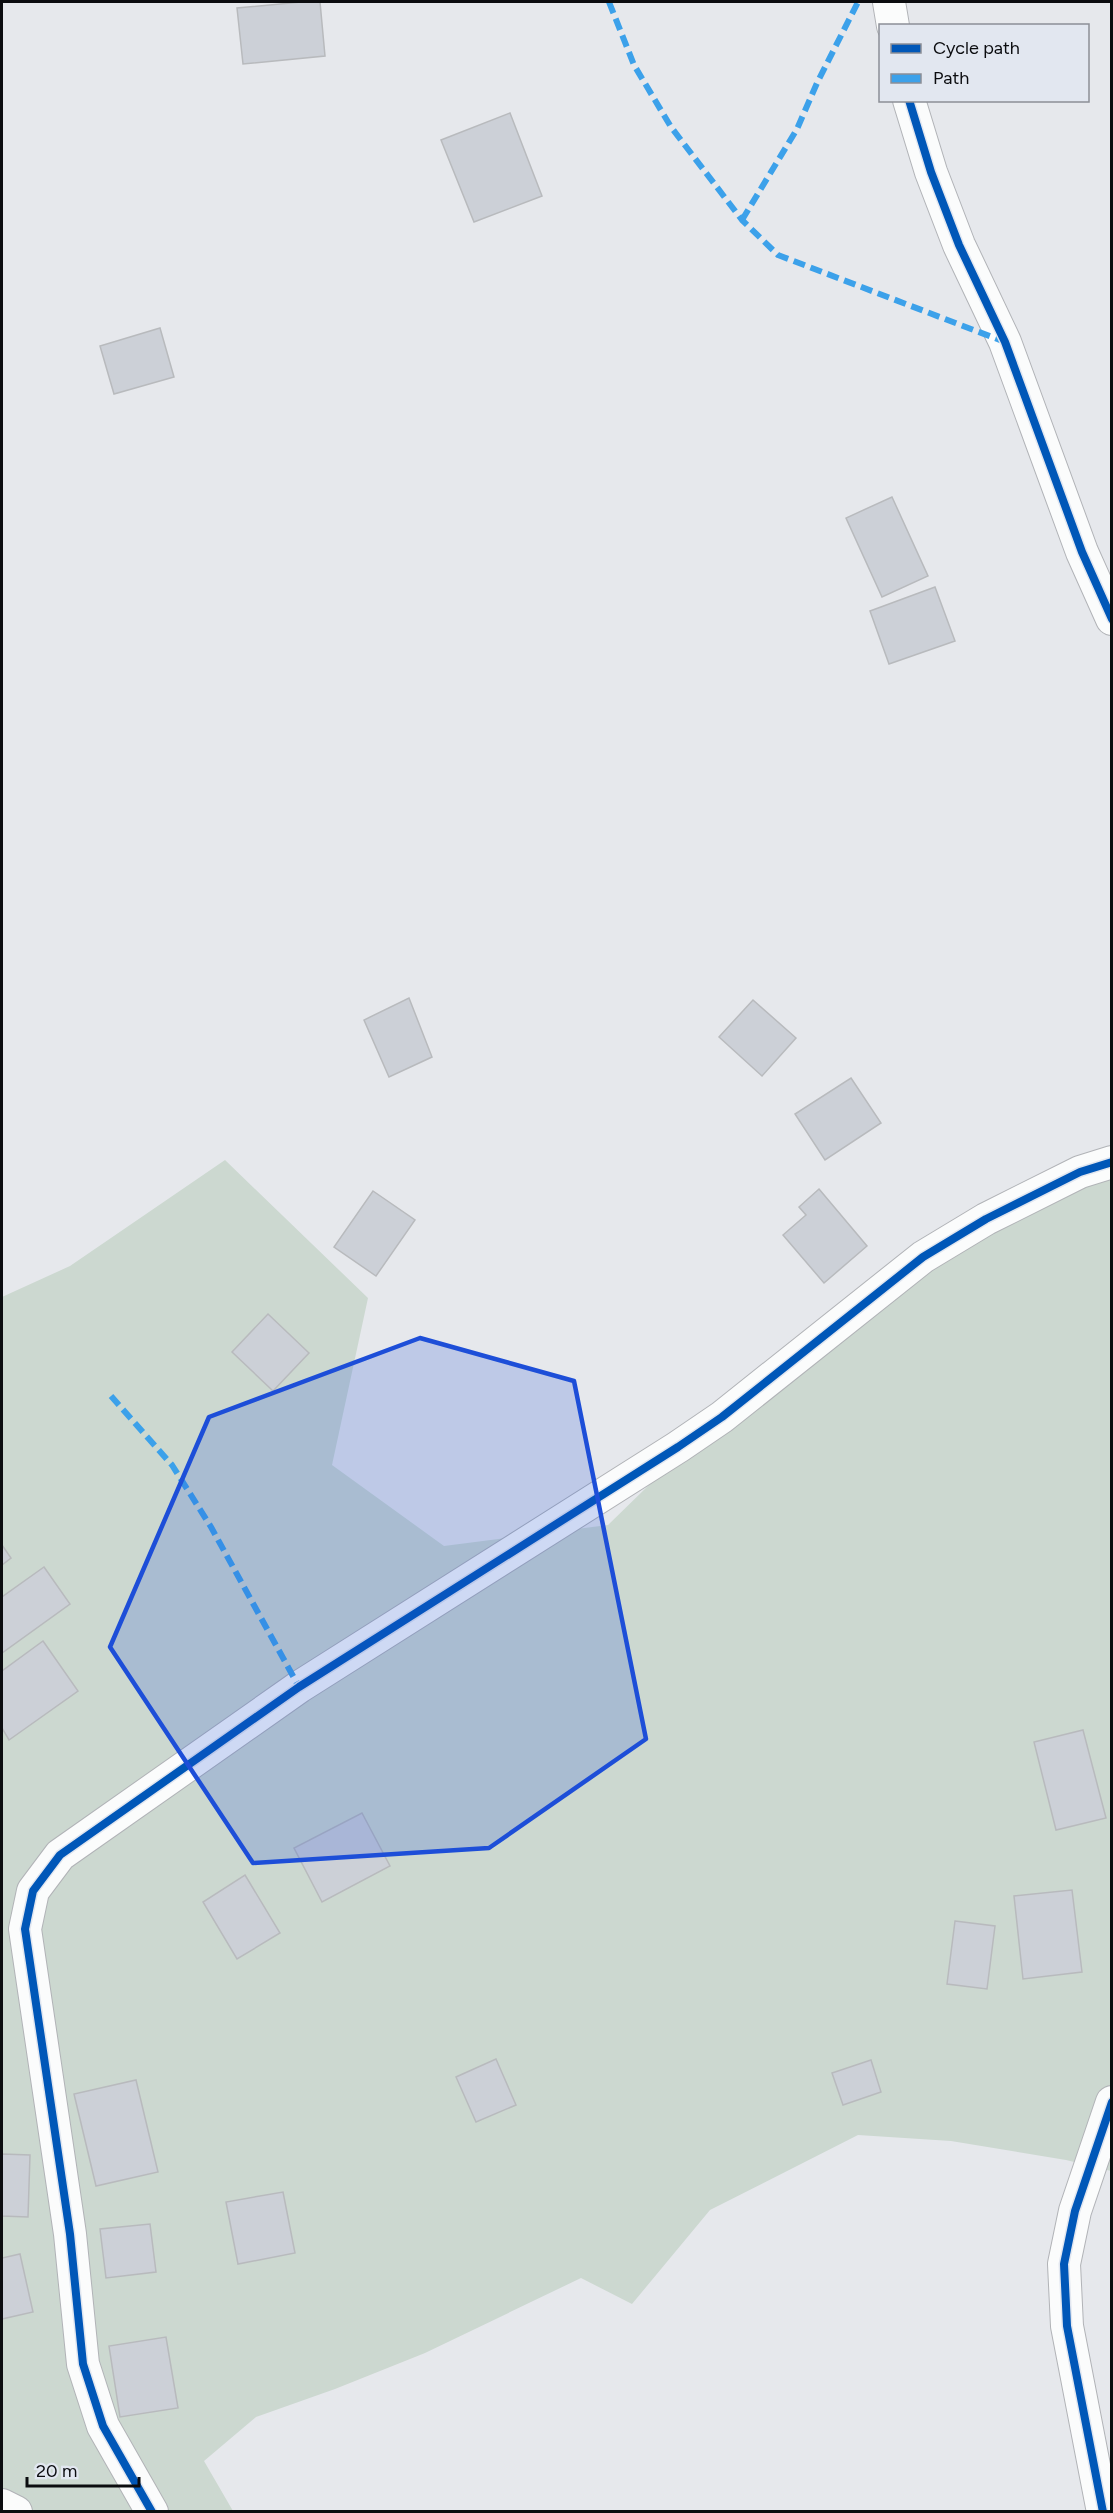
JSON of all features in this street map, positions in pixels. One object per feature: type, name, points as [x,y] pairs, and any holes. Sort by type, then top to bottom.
[{"type":"street","points":[[889,2],[893,24]]},
{"type":"street","points":[[910,102],[931,172],[955,235],[1005,342],[1082,552],[1112,619]]},
{"type":"street","points":[[152,2511],[103,2426],[83,2364],[70,2234],[25,1929],[33,1891],[60,1855],[298,1687],[713,1423],[923,1257],[986,1219],[1080,1172],[1112,1162]]},
{"type":"street","points":[[1103,2511],[1066,2326],[1064,2264],[1075,2211],[1112,2102]]},
{"type":"street","points":[[2,2505],[16,2511]]},
{"type":"highlighted area","points":[[420,1338],[574,1381],[646,1739],[489,1848],[253,1863],[110,1647],[209,1417]]},
{"type":"shaded area","points":[[225,1160],[368,1298],[332,1465],[444,1546],[608,1525],[775,1362],[1070,1161],[1111,1170],[1111,2171],[1066,2160],[951,2141],[858,2135],[710,2210],[632,2304],[581,2278],[425,2353],[256,2417],[204,2461],[233,2511],[2,2511],[2,1297],[70,1266]]},
{"type":"building","points":[[320,2],[325,56],[243,64],[237,8]]},
{"type":"building","points":[[510,113],[542,196],[474,222],[441,140]]},
{"type":"building","points":[[160,328],[174,377],[114,394],[100,346]]},
{"type":"building","points":[[892,497],[928,576],[882,597],[846,518]]},
{"type":"building","points":[[935,587],[955,641],[889,664],[870,611]]},
{"type":"building","points":[[409,998],[432,1057],[389,1077],[364,1020]]},
{"type":"building","points":[[753,1000],[796,1038],[762,1076],[719,1037]]},
{"type":"building","points":[[851,1078],[881,1123],[825,1160],[795,1114]]},
{"type":"building","points":[[819,1189],[867,1246],[824,1283],[783,1235],[806,1215],[799,1207]]},
{"type":"building","points":[[373,1191],[415,1220],[376,1276],[334,1247]]},
{"type":"building","points":[[268,1314],[309,1353],[273,1391],[232,1352]]},
{"type":"building","points":[[2,1545],[11,1558],[2,1565]]},
{"type":"building","points":[[44,1567],[70,1604],[2,1653],[2,1597]]},
{"type":"building","points":[[43,1641],[78,1691],[9,1740],[2,1728],[2,1671]]},
{"type":"building","points":[[1083,1730],[1106,1818],[1056,1830],[1034,1742]]},
{"type":"building","points":[[362,1813],[390,1866],[322,1902],[294,1848]]},
{"type":"building","points":[[245,1875],[280,1933],[237,1959],[203,1902]]},
{"type":"building","points":[[1072,1890],[1082,1972],[1023,1979],[1014,1896]]},
{"type":"building","points":[[955,1921],[995,1926],[987,1989],[947,1984]]},
{"type":"building","points":[[496,2059],[516,2105],[476,2122],[456,2077]]},
{"type":"building","points":[[871,2060],[881,2092],[843,2105],[832,2073]]},
{"type":"building","points":[[136,2080],[158,2172],[96,2186],[74,2094]]},
{"type":"building","points":[[2,2154],[30,2155],[28,2217],[2,2216]]},
{"type":"building","points":[[283,2192],[295,2253],[238,2264],[226,2202]]},
{"type":"building","points":[[150,2224],[156,2272],[106,2278],[100,2229]]},
{"type":"building","points":[[20,2254],[33,2312],[2,2319],[2,2258]]},
{"type":"building","points":[[166,2337],[178,2408],[120,2417],[109,2346]]},
{"type":"marked path","points":[[609,2],[634,65],[671,127],[742,220],[778,255],[1005,342]]},
{"type":"marked path","points":[[742,220],[797,129],[817,83],[858,2]]},
{"type":"marked path","points":[[111,1396],[172,1465],[211,1527],[299,1687]]},
{"type":"cycle path","points":[[910,102],[931,172],[959,245],[1005,342],[1082,552],[1112,619]]},
{"type":"cycle path","points":[[152,2512],[103,2426],[83,2364],[70,2234],[25,1929],[33,1891],[60,1855],[299,1687],[722,1417],[923,1257],[986,1219],[1080,1172],[1112,1162]]},
{"type":"cycle path","points":[[1103,2512],[1067,2326],[1064,2264],[1075,2211],[1112,2102]]}]
